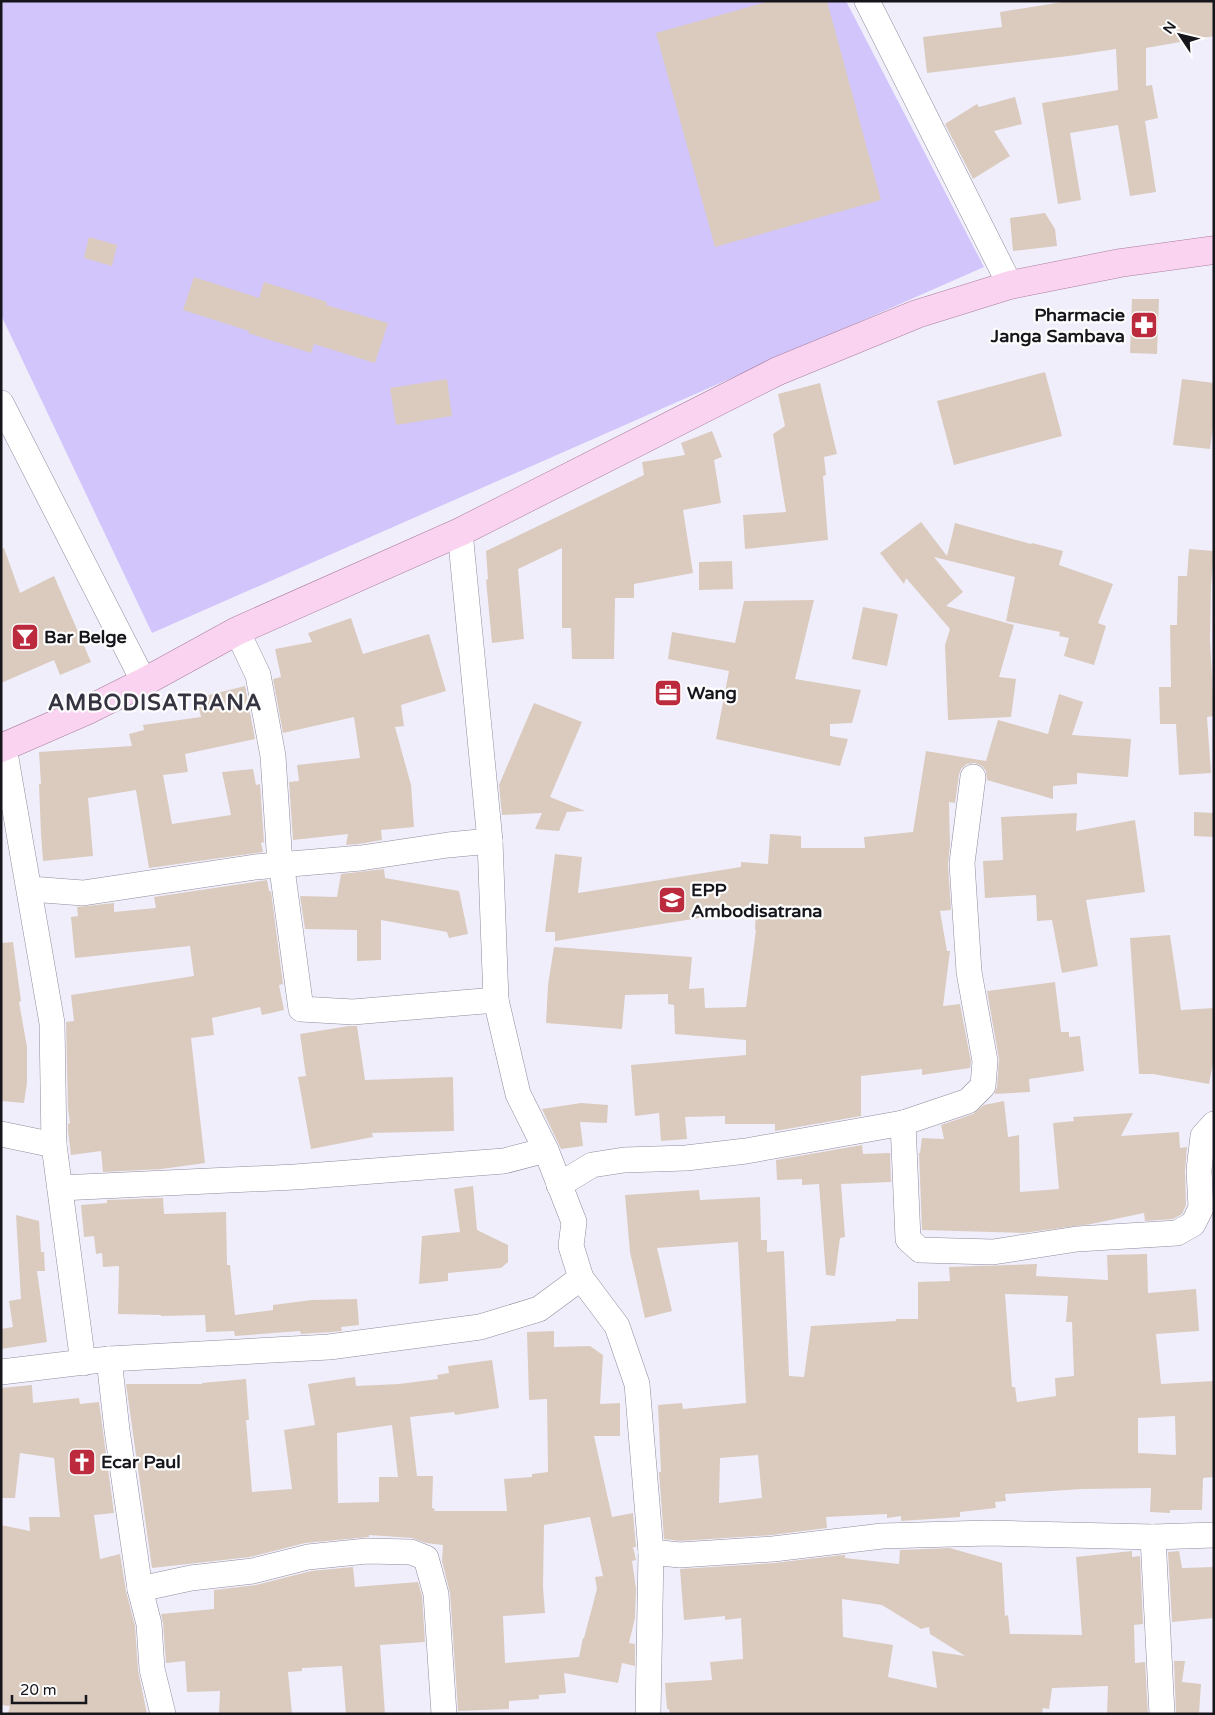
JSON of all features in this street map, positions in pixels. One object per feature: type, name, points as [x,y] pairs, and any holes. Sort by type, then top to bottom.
[{"type":"main road","points":[[3,748],[86,711],[237,632],[460,532],[778,371],[917,314],[1010,285],[1120,263],[1214,250]]},
{"type":"street","points":[[867,1],[1010,285]]},
{"type":"street","points":[[1,403],[144,682]]},
{"type":"street","points":[[460,532],[490,841],[496,1000],[518,1094],[546,1150],[574,1222],[571,1246],[581,1278],[617,1326],[637,1384],[651,1552],[648,1714]]},
{"type":"street","points":[[237,632],[258,675],[274,756],[280,865],[284,876],[301,1009],[353,1012],[496,1000]]},
{"type":"street","points":[[3,748],[30,889],[52,1023],[54,1144],[83,1362]]},
{"type":"street","points":[[559,1184],[592,1165],[624,1160],[686,1158],[746,1151],[903,1123],[968,1101],[984,1086],[984,1061],[969,972],[962,863],[973,777]]},
{"type":"street","points":[[30,889],[83,893],[255,867],[361,858],[448,845],[490,841]]},
{"type":"street","points":[[903,1123],[908,1239],[920,1250],[993,1252],[1077,1239],[1177,1234],[1193,1224],[1201,1208],[1199,1170],[1203,1136],[1214,1124]]},
{"type":"street","points":[[1,1134],[54,1144]]},
{"type":"street","points":[[60,1188],[295,1177],[504,1161],[546,1150]]},
{"type":"street","points":[[1,1372],[109,1360],[329,1347],[480,1327],[539,1309],[581,1278]]},
{"type":"street","points":[[109,1360],[140,1590],[148,1624],[152,1669],[163,1714]]},
{"type":"street","points":[[651,1552],[680,1555],[773,1549],[882,1536],[979,1533],[1153,1537],[1214,1535]]},
{"type":"street","points":[[1153,1537],[1162,1714]]},
{"type":"street","points":[[140,1590],[191,1578],[253,1571],[318,1556],[367,1551],[411,1552],[426,1558],[436,1594],[444,1714]]},
{"type":"shaded area","points":[[1,1],[846,1],[984,267],[152,633],[1,315]]},
{"type":"building","points":[[770,1],[827,1],[881,200],[715,247],[656,33]]},
{"type":"building","points":[[1068,1],[1214,1],[1214,36],[1146,48],[1146,86],[1152,85],[1158,118],[1145,121],[1156,192],[1130,196],[1118,125],[1070,133],[1081,200],[1058,204],[1042,103],[1118,90],[1116,49],[927,73],[923,37],[1002,27],[1000,12]]},
{"type":"building","points":[[1015,97],[1022,124],[994,131],[1010,156],[973,179],[945,124],[977,104],[979,107]]},
{"type":"building","points":[[1045,213],[1055,229],[1057,246],[1013,251],[1010,218]]},
{"type":"building","points":[[89,237],[117,245],[112,266],[84,258]]},
{"type":"building","points":[[194,277],[259,298],[264,282],[327,302],[326,305],[388,323],[375,363],[314,344],[311,353],[183,310]]},
{"type":"building","points":[[1132,299],[1159,299],[1157,354],[1130,353]]},
{"type":"building","points":[[1045,372],[1062,436],[954,465],[937,401]]},
{"type":"building","points":[[447,379],[452,416],[396,425],[390,388]]},
{"type":"building","points":[[1182,379],[1214,383],[1214,419],[1210,449],[1173,445]]},
{"type":"building","points":[[820,383],[837,454],[824,457],[826,475],[823,476],[828,540],[745,549],[743,515],[786,512],[773,434],[785,426],[778,394]]},
{"type":"building","points":[[712,431],[722,457],[714,460],[721,503],[683,510],[693,573],[634,584],[634,598],[615,598],[614,659],[572,659],[571,628],[562,628],[562,548],[518,569],[524,639],[492,643],[486,580],[488,579],[486,551],[644,475],[642,462],[685,455],[681,443]]},
{"type":"building","points":[[921,522],[947,556],[955,523],[1063,551],[1059,565],[1113,584],[1098,623],[1106,626],[1094,665],[1064,656],[1069,638],[1059,636],[1060,632],[1006,621],[1015,577],[934,557],[963,592],[946,606],[1014,625],[999,677],[1016,679],[1011,717],[948,720],[945,645],[950,629],[906,578],[904,584],[880,553]]},
{"type":"building","points":[[4,548],[20,593],[54,576],[91,662],[60,675],[54,660],[1,683],[1,549]]},
{"type":"building","points":[[1189,549],[1214,551],[1210,640],[1214,716],[1207,717],[1211,773],[1179,775],[1176,724],[1160,724],[1159,687],[1171,687],[1170,625],[1177,625],[1178,576],[1187,576]]},
{"type":"building","points":[[732,561],[733,589],[699,590],[699,562]]},
{"type":"building","points":[[814,600],[795,679],[861,690],[852,723],[830,724],[830,736],[848,739],[840,766],[716,739],[729,671],[668,659],[672,632],[735,643],[744,601]]},
{"type":"building","points":[[863,607],[898,614],[887,666],[852,659]]},
{"type":"building","points":[[351,618],[363,654],[429,634],[446,691],[401,705],[404,726],[395,727],[411,785],[414,827],[381,830],[382,840],[359,844],[346,845],[348,834],[293,840],[289,782],[299,781],[297,765],[360,758],[354,717],[283,733],[273,679],[281,677],[275,649],[312,642],[308,633]]},
{"type":"building","points":[[245,686],[255,739],[185,754],[188,772],[163,775],[172,824],[231,815],[222,772],[253,769],[256,785],[260,784],[264,842],[261,843],[263,852],[149,868],[136,790],[88,798],[93,856],[43,861],[39,752],[132,746],[129,734],[144,730],[143,725],[201,717],[197,698]]},
{"type":"building","points":[[1059,694],[1083,702],[1072,735],[1131,739],[1128,777],[1077,773],[1077,784],[1053,786],[1053,799],[987,780],[986,771],[982,766],[975,763],[967,764],[961,769],[955,803],[949,802],[950,845],[948,864],[951,910],[940,911],[947,951],[950,951],[943,1006],[960,1004],[971,1062],[970,1068],[922,1075],[922,1069],[861,1076],[861,1116],[775,1131],[775,1124],[725,1124],[725,1116],[685,1117],[687,1139],[661,1141],[659,1113],[635,1116],[631,1065],[746,1055],[746,1040],[675,1034],[674,1005],[668,1004],[668,994],[625,995],[622,1029],[546,1023],[548,985],[554,947],[692,957],[689,989],[704,988],[705,1008],[746,1007],[756,930],[756,909],[555,941],[555,932],[545,932],[555,854],[582,857],[578,893],[741,867],[741,862],[768,864],[770,834],[801,836],[801,848],[865,848],[864,837],[913,832],[926,751],[986,761],[998,720],[1048,734]]},
{"type":"building","points":[[534,703],[582,722],[550,797],[585,811],[567,812],[559,831],[535,829],[542,813],[502,815],[499,785]]},
{"type":"building","points":[[1194,812],[1214,813],[1214,837],[1194,836]]},
{"type":"building","points":[[1077,813],[1076,831],[1135,820],[1145,892],[1086,900],[1098,966],[1062,973],[1052,920],[1037,921],[1036,895],[985,898],[983,861],[1003,860],[1001,817]]},
{"type":"building","points":[[384,869],[385,878],[459,891],[468,934],[449,938],[447,932],[381,920],[381,960],[357,961],[357,930],[305,929],[300,896],[337,897],[341,874]]},
{"type":"building","points":[[267,880],[269,891],[271,891],[283,984],[279,985],[284,1010],[262,1015],[260,1007],[212,1018],[214,1035],[191,1038],[205,1163],[162,1169],[103,1172],[101,1151],[71,1155],[68,1131],[68,1124],[70,1123],[66,1022],[74,1021],[71,995],[194,976],[190,946],[75,958],[71,917],[78,916],[77,907],[114,903],[114,912],[156,908],[154,897]]},
{"type":"building","points":[[1170,935],[1181,1010],[1214,1008],[1214,1058],[1209,1084],[1153,1074],[1139,1074],[1130,938]]},
{"type":"building","points":[[13,942],[21,1001],[19,1002],[27,1047],[27,1083],[24,1103],[1,1101],[1,943]]},
{"type":"building","points":[[1055,982],[1061,1032],[1069,1032],[1069,1037],[1080,1036],[1084,1071],[1029,1079],[1030,1092],[994,1094],[997,1087],[999,1059],[987,991]]},
{"type":"building","points":[[357,1026],[365,1080],[453,1077],[454,1131],[372,1133],[373,1137],[311,1149],[298,1077],[306,1076],[300,1034]]},
{"type":"building","points":[[1004,1101],[1008,1137],[1019,1135],[1020,1192],[1059,1189],[1053,1123],[1074,1121],[1073,1117],[1133,1113],[1121,1136],[1179,1132],[1180,1148],[1187,1147],[1185,1171],[1186,1205],[1182,1214],[1173,1219],[1145,1221],[1144,1213],[1091,1224],[1023,1233],[922,1230],[919,1153],[922,1138],[944,1139],[941,1125],[973,1114],[984,1105]]},
{"type":"building","points":[[581,1103],[608,1105],[607,1123],[580,1122],[583,1146],[561,1149],[542,1109]]},
{"type":"building","points":[[862,1145],[863,1154],[890,1153],[891,1182],[841,1184],[845,1237],[840,1238],[835,1276],[826,1275],[819,1184],[802,1185],[802,1179],[777,1180],[776,1160]]},
{"type":"building","points":[[473,1186],[477,1230],[508,1245],[508,1262],[501,1268],[448,1273],[448,1281],[419,1284],[422,1236],[460,1232],[454,1189]]},
{"type":"building","points":[[699,1190],[700,1200],[760,1197],[761,1240],[767,1240],[767,1252],[784,1251],[789,1376],[804,1377],[811,1326],[918,1319],[918,1282],[950,1281],[949,1267],[1037,1264],[1036,1276],[1108,1280],[1107,1255],[1147,1254],[1148,1293],[1196,1289],[1199,1331],[1156,1334],[1161,1384],[1214,1381],[1214,1477],[1203,1478],[1202,1510],[1170,1510],[1170,1513],[1150,1512],[1151,1488],[1082,1489],[1005,1494],[1006,1501],[995,1502],[996,1508],[960,1512],[960,1517],[901,1521],[901,1516],[887,1518],[887,1514],[826,1517],[827,1528],[772,1535],[680,1541],[664,1539],[659,1472],[661,1472],[658,1405],[682,1403],[683,1409],[746,1403],[738,1242],[657,1248],[672,1311],[645,1318],[630,1252],[625,1195]],"holes":[[[1005,1294],[1068,1296],[1066,1322],[1072,1322],[1074,1376],[1055,1378],[1056,1396],[1017,1402],[1015,1387],[1012,1387]],[[1175,1416],[1176,1455],[1138,1453],[1138,1418]],[[758,1455],[762,1498],[719,1503],[720,1458]]]},
{"type":"building","points":[[163,1198],[164,1214],[226,1212],[227,1265],[230,1265],[235,1315],[273,1310],[273,1305],[312,1300],[357,1299],[359,1325],[341,1327],[342,1331],[331,1332],[301,1334],[300,1331],[235,1336],[234,1331],[206,1332],[205,1315],[161,1316],[118,1314],[119,1266],[103,1267],[102,1253],[96,1254],[94,1236],[84,1237],[81,1205],[107,1203],[107,1200]]},
{"type":"building","points":[[16,1215],[39,1221],[41,1252],[44,1252],[45,1271],[37,1271],[47,1342],[1,1349],[1,1329],[13,1327],[9,1301],[21,1299]]},
{"type":"building","points":[[554,1331],[554,1347],[590,1346],[603,1355],[600,1404],[620,1403],[620,1436],[594,1436],[612,1517],[633,1513],[636,1547],[633,1547],[636,1560],[632,1561],[636,1589],[635,1618],[629,1643],[635,1644],[635,1666],[622,1663],[618,1683],[564,1673],[566,1693],[539,1695],[539,1699],[509,1701],[509,1709],[458,1711],[450,1593],[442,1561],[443,1545],[426,1543],[412,1538],[369,1535],[369,1537],[305,1543],[250,1557],[152,1568],[126,1384],[202,1384],[246,1379],[249,1420],[246,1420],[252,1492],[292,1489],[284,1430],[315,1425],[308,1384],[355,1377],[356,1386],[399,1384],[438,1379],[437,1375],[449,1373],[448,1366],[492,1360],[499,1408],[455,1415],[454,1412],[410,1417],[417,1476],[433,1476],[432,1508],[435,1509],[434,1511],[507,1511],[504,1479],[532,1477],[532,1474],[548,1472],[547,1399],[529,1400],[527,1332]],"holes":[[[392,1425],[398,1477],[379,1477],[379,1502],[338,1503],[337,1433]],[[590,1517],[603,1576],[595,1577],[597,1589],[579,1657],[505,1663],[503,1616],[545,1613],[543,1587],[544,1525]]]},
{"type":"building","points":[[32,1385],[33,1403],[79,1398],[80,1404],[99,1402],[114,1513],[94,1515],[100,1559],[120,1554],[126,1591],[135,1626],[138,1670],[147,1714],[8,1714],[10,1706],[1,1705],[1,1525],[30,1531],[29,1517],[60,1517],[54,1458],[20,1453],[15,1498],[1,1498],[1,1388]]},
{"type":"building","points":[[950,1548],[1002,1563],[1005,1616],[1008,1615],[1010,1634],[1082,1635],[1076,1557],[1132,1551],[1132,1557],[1140,1556],[1143,1624],[1134,1625],[1135,1663],[1145,1662],[1148,1714],[1107,1714],[1108,1686],[1052,1688],[1049,1709],[1043,1708],[1042,1714],[670,1714],[669,1709],[667,1709],[665,1683],[712,1680],[710,1662],[743,1659],[741,1618],[725,1620],[725,1616],[684,1620],[680,1569],[774,1563],[842,1555],[845,1555],[845,1558],[899,1564],[900,1550]],"holes":[[[842,1599],[882,1605],[921,1629],[929,1627],[930,1634],[965,1656],[932,1651],[937,1688],[888,1677],[893,1645],[843,1637]]]},
{"type":"building","points":[[1179,1551],[1182,1568],[1214,1567],[1214,1618],[1172,1622],[1168,1552]]},
{"type":"building","points":[[353,1567],[355,1587],[418,1582],[422,1596],[425,1642],[380,1645],[385,1714],[346,1714],[342,1666],[302,1668],[302,1671],[288,1672],[292,1714],[219,1714],[220,1691],[187,1692],[185,1661],[166,1663],[161,1614],[214,1609],[214,1590],[256,1585],[311,1571]]},
{"type":"building","points":[[1174,1661],[1185,1661],[1182,1682],[1201,1684],[1199,1714],[1176,1714]]},
{"type":"place","name":"Pharmacie Janga Sambava","points":[[1144,325]]},
{"type":"place","name":"Bar Belge","points":[[25,637]]},
{"type":"place","name":"Wang","points":[[668,693]]},
{"type":"place","name":"EPP Ambodisatrana","points":[[672,900]]},
{"type":"place","name":"Ecar Paul","points":[[82,1462]]},
{"type":"district","name":"AMBODISATRANA","points":[[155,703]]}]
